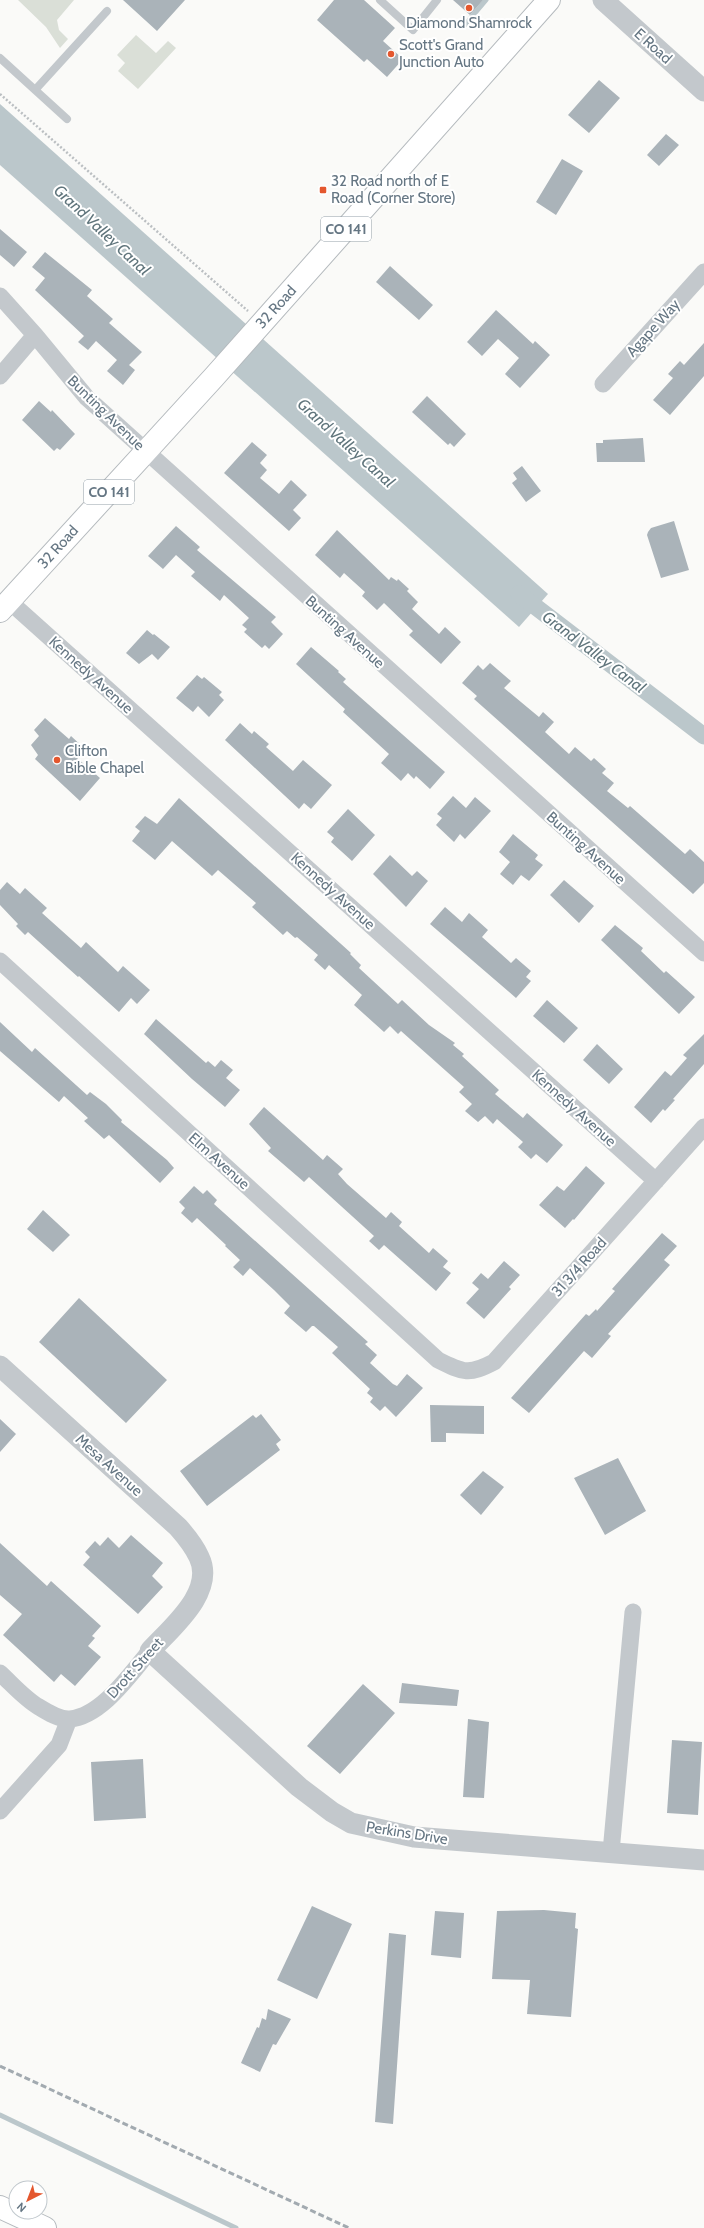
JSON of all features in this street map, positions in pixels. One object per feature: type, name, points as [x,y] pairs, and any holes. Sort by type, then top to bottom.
[{"type":"main road","name":"32 Road","points":[[5,606],[258,328],[549,0]]},
{"type":"main road","points":[[0,2207],[45,2228]]},
{"type":"street","name":"E Road","points":[[603,0],[704,91]]},
{"type":"street","name":"Agape Way","points":[[603,384],[704,272]]},
{"type":"street","name":"Bunting Avenue","points":[[0,296],[35,335],[87,398],[145,452],[704,953]]},
{"type":"street","points":[[0,376],[35,335]]},
{"type":"street","name":"Kennedy Avenue","points":[[5,606],[656,1181]]},
{"type":"street","name":"Elm Avenue","points":[[0,961],[438,1360]]},
{"type":"street","name":"31 3/4 Road","points":[[438,1360],[455,1369],[475,1372],[494,1362],[704,1127]]},
{"type":"street","name":"Mesa Avenue","points":[[0,1366],[178,1527],[200,1558],[203,1573]]},
{"type":"street","name":"Drott Street","points":[[69,1719],[83,1715],[100,1706],[196,1600],[201,1588],[203,1573]]},
{"type":"street","points":[[611,1852],[633,1612]]},
{"type":"street","name":"Perkins Drive","points":[[150,1651],[299,1787],[332,1812],[351,1823],[414,1837],[704,1860]]},
{"type":"street","points":[[0,1673],[37,1706],[56,1716],[69,1719],[59,1745],[0,1811]]},
{"type":"lane","points":[[380,0],[413,30],[437,0]]},
{"type":"lane","points":[[35,90],[107,10]]},
{"type":"lane","points":[[0,58],[67,119]]},
{"type":"path","points":[[0,94],[236,301]]},
{"type":"shaded area","points":[[18,0],[74,0],[57,20],[59,30],[68,39],[60,48],[46,27]]},
{"type":"shaded area","points":[[136,35],[156,53],[168,41],[176,48],[138,89],[118,71],[125,63],[117,55]]},
{"type":"water","points":[[0,104],[548,594],[519,627],[0,165]]},
{"type":"building","points":[[123,0],[185,0],[157,31]]},
{"type":"building","points":[[334,0],[364,0],[395,28],[383,41],[403,59],[387,77],[367,59],[364,62],[317,20]]},
{"type":"building","name":"Diamond Shamrock","points":[[453,0],[483,0],[470,15]]},
{"type":"building","points":[[599,80],[620,98],[589,133],[568,115]]},
{"type":"building","points":[[666,134],[679,145],[659,166],[647,155]]},
{"type":"building","points":[[562,159],[583,171],[556,215],[536,202]]},
{"type":"building","points":[[0,229],[27,252],[14,267],[0,255]]},
{"type":"building","points":[[45,252],[92,290],[87,296],[113,319],[109,323],[142,352],[129,365],[135,370],[123,385],[107,371],[117,360],[96,341],[88,350],[78,342],[84,336],[35,290],[45,278],[32,267]]},
{"type":"building","points":[[390,266],[433,305],[419,320],[376,282]]},
{"type":"building","points":[[496,310],[533,344],[535,341],[550,355],[520,388],[505,374],[519,358],[498,339],[482,356],[467,342]]},
{"type":"building","points":[[704,343],[704,376],[670,415],[653,400],[673,378],[668,374],[680,361],[684,365]]},
{"type":"building","points":[[427,396],[466,434],[454,447],[450,443],[448,445],[412,412]]},
{"type":"building","points":[[39,401],[51,412],[52,410],[75,434],[60,450],[57,448],[54,451],[22,420]]},
{"type":"building","points":[[643,438],[645,462],[597,462],[596,443],[603,443],[603,440]]},
{"type":"building","points":[[252,442],[267,455],[260,463],[267,470],[260,478],[279,494],[291,480],[307,495],[293,510],[301,518],[289,531],[224,473]]},
{"type":"building","points":[[522,466],[541,491],[526,502],[512,483],[517,479],[513,473]]},
{"type":"building","points":[[674,521],[689,570],[661,578],[647,535],[651,528]]},
{"type":"building","points":[[176,526],[200,547],[197,550],[276,617],[271,622],[283,634],[269,649],[265,645],[262,648],[244,632],[247,629],[242,625],[249,618],[224,595],[220,601],[191,576],[195,572],[176,555],[163,569],[148,556]]},
{"type":"building","points":[[337,530],[389,580],[391,577],[397,581],[398,579],[409,589],[407,591],[418,602],[412,609],[439,634],[445,627],[461,642],[441,664],[409,635],[413,631],[384,603],[377,610],[362,596],[365,592],[344,573],[340,578],[315,555]]},
{"type":"building","points":[[147,630],[170,647],[158,660],[152,654],[139,664],[126,653]]},
{"type":"building","points":[[311,647],[339,671],[338,672],[346,679],[343,682],[445,772],[430,789],[416,776],[414,779],[408,773],[401,781],[381,763],[389,754],[343,712],[345,709],[296,664]]},
{"type":"building","points":[[490,663],[511,681],[504,688],[539,717],[543,712],[554,722],[545,732],[569,754],[575,747],[591,761],[594,758],[606,769],[602,773],[614,783],[607,791],[628,808],[630,806],[685,854],[690,849],[704,862],[704,883],[693,894],[474,699],[477,696],[462,683],[478,665],[483,670]]},
{"type":"building","points":[[197,675],[202,679],[204,677],[222,692],[219,695],[224,700],[209,717],[198,706],[193,712],[176,698]]},
{"type":"building","name":"Clifton Bible Chapel","points":[[45,718],[69,739],[71,736],[85,749],[77,758],[100,778],[80,801],[35,759],[38,755],[31,745],[39,736],[34,730]]},
{"type":"building","points":[[240,723],[252,734],[254,731],[269,744],[266,747],[293,771],[303,760],[332,785],[311,809],[304,803],[299,809],[225,740]]},
{"type":"building","points":[[453,796],[466,808],[475,797],[491,811],[465,839],[460,834],[454,842],[436,825],[442,818],[437,814]]},
{"type":"building","points":[[179,798],[351,953],[350,954],[361,965],[359,968],[398,1004],[402,1000],[429,1025],[455,1043],[453,1045],[464,1054],[462,1056],[499,1090],[495,1094],[523,1118],[527,1113],[563,1145],[547,1163],[536,1154],[531,1159],[518,1147],[523,1142],[497,1119],[493,1124],[485,1116],[478,1122],[465,1111],[472,1104],[459,1092],[464,1087],[401,1031],[398,1034],[390,1026],[384,1032],[354,1005],[362,995],[329,965],[325,970],[314,960],[318,955],[297,937],[295,938],[287,931],[283,935],[252,907],[256,903],[218,870],[212,876],[172,841],[155,860],[132,841],[140,831],[135,827],[145,816],[157,824]]},
{"type":"building","points":[[348,809],[375,835],[352,861],[331,842],[334,838],[327,832]]},
{"type":"building","points":[[513,834],[538,855],[535,859],[543,865],[529,881],[521,875],[513,885],[500,874],[510,862],[499,852]]},
{"type":"building","points":[[390,855],[412,876],[417,871],[428,881],[406,907],[373,874]]},
{"type":"building","points":[[564,880],[594,906],[579,923],[550,895]]},
{"type":"building","points":[[7,882],[20,894],[25,888],[47,908],[42,913],[81,948],[86,942],[118,972],[123,966],[150,990],[137,1004],[131,998],[119,1012],[28,932],[25,935],[16,926],[18,924],[0,905],[0,890]]},
{"type":"building","points":[[445,907],[462,922],[469,913],[488,930],[482,937],[511,963],[516,958],[531,971],[526,977],[531,981],[516,998],[430,924]]},
{"type":"building","points":[[615,925],[643,948],[641,951],[664,973],[666,971],[695,997],[679,1014],[601,940]]},
{"type":"building","points":[[547,1000],[578,1028],[564,1043],[533,1016]]},
{"type":"building","points":[[156,1019],[206,1063],[208,1061],[215,1067],[221,1060],[233,1070],[226,1078],[240,1090],[225,1107],[192,1079],[144,1034]]},
{"type":"building","points":[[0,1022],[32,1052],[35,1048],[87,1095],[90,1092],[106,1104],[122,1120],[121,1122],[167,1160],[174,1168],[160,1183],[109,1135],[104,1139],[84,1121],[88,1118],[64,1096],[59,1102],[0,1051]]},
{"type":"building","points":[[704,1034],[704,1064],[673,1099],[675,1100],[665,1111],[663,1109],[651,1123],[634,1107],[665,1071],[671,1076],[687,1058],[683,1055]]},
{"type":"building","points":[[597,1044],[623,1069],[609,1084],[583,1060]]},
{"type":"building","points":[[264,1107],[323,1160],[327,1155],[343,1169],[338,1174],[347,1184],[386,1218],[391,1212],[402,1222],[399,1226],[429,1253],[433,1248],[448,1261],[443,1267],[451,1273],[436,1291],[384,1245],[379,1250],[369,1241],[374,1236],[309,1177],[304,1182],[268,1151],[271,1148],[249,1124]]},
{"type":"building","points":[[586,1166],[605,1183],[574,1220],[573,1219],[565,1228],[539,1205],[557,1186],[564,1191]]},
{"type":"building","points":[[194,1186],[203,1194],[207,1190],[217,1200],[214,1204],[368,1342],[365,1344],[377,1355],[370,1363],[393,1384],[397,1386],[407,1374],[423,1388],[396,1417],[385,1406],[380,1411],[370,1402],[373,1398],[367,1393],[370,1389],[332,1353],[338,1347],[314,1326],[306,1332],[284,1313],[290,1306],[274,1290],[250,1268],[243,1276],[233,1267],[240,1260],[225,1246],[226,1245],[197,1218],[192,1223],[181,1213],[185,1208],[179,1202]]},
{"type":"building","points":[[43,1210],[70,1235],[53,1252],[27,1229]]},
{"type":"building","points":[[662,1233],[677,1246],[664,1260],[670,1265],[608,1334],[611,1336],[592,1358],[584,1351],[529,1413],[511,1398],[586,1314],[589,1316],[596,1309],[597,1311],[615,1291],[612,1289]]},
{"type":"building","points":[[504,1261],[520,1275],[509,1287],[511,1289],[484,1319],[466,1303],[479,1289],[472,1283],[481,1273],[488,1279]]},
{"type":"building","points":[[79,1298],[167,1380],[126,1423],[39,1342]]},
{"type":"building","points":[[430,1405],[484,1406],[484,1434],[446,1433],[446,1442],[431,1442]]},
{"type":"building","points":[[261,1414],[281,1440],[276,1444],[280,1450],[207,1506],[180,1471],[253,1415],[256,1418]]},
{"type":"building","points":[[0,1419],[16,1434],[0,1452]]},
{"type":"building","points":[[618,1458],[646,1511],[605,1535],[574,1478]]},
{"type":"building","points":[[483,1471],[504,1487],[481,1515],[460,1495]]},
{"type":"building","points":[[131,1535],[163,1563],[152,1576],[163,1587],[138,1614],[83,1565],[90,1557],[85,1552],[95,1541],[100,1546],[108,1537],[119,1548]]},
{"type":"building","points":[[0,1543],[47,1586],[51,1581],[101,1626],[92,1636],[95,1638],[88,1646],[101,1657],[75,1686],[61,1674],[54,1682],[3,1635],[22,1614],[0,1595]]},
{"type":"building","points":[[402,1683],[459,1690],[457,1706],[399,1703]]},
{"type":"building","points":[[363,1684],[395,1713],[340,1774],[307,1746]]},
{"type":"building","points":[[468,1719],[489,1722],[484,1798],[463,1797]]},
{"type":"building","points":[[672,1740],[702,1742],[698,1815],[667,1813]]},
{"type":"building","points":[[143,1759],[146,1818],[94,1821],[91,1762]]},
{"type":"building","points":[[312,1906],[352,1924],[317,1999],[277,1980]]},
{"type":"building","points":[[544,1910],[576,1913],[575,1928],[578,1929],[571,2017],[527,2014],[530,1980],[492,1979],[497,1911]]},
{"type":"building","points":[[435,1911],[464,1913],[461,1958],[431,1955]]},
{"type":"building","points":[[389,1933],[406,1935],[393,2124],[375,2122]]},
{"type":"building","points":[[268,2009],[291,2019],[276,2045],[273,2044],[260,2072],[241,2063],[257,2027],[259,2028],[262,2018],[266,2020]]},
{"type":"waterway","points":[[464,26],[486,0]]},
{"type":"waterway","name":"Grand Valley Canal","points":[[519,594],[704,736]]},
{"type":"waterway","points":[[0,2115],[236,2228]]},
{"type":"railway","points":[[0,2066],[349,2228]]},
{"type":"place","name":"Diamond Shamrock","points":[[469,8]]},
{"type":"place","name":"Scott's Grand Junction Auto","points":[[391,54]]},
{"type":"place","name":"32 Road north of E Road (Corner Store)","points":[[323,190]]},
{"type":"place","name":"Clifton Bible Chapel","points":[[57,760]]}]
